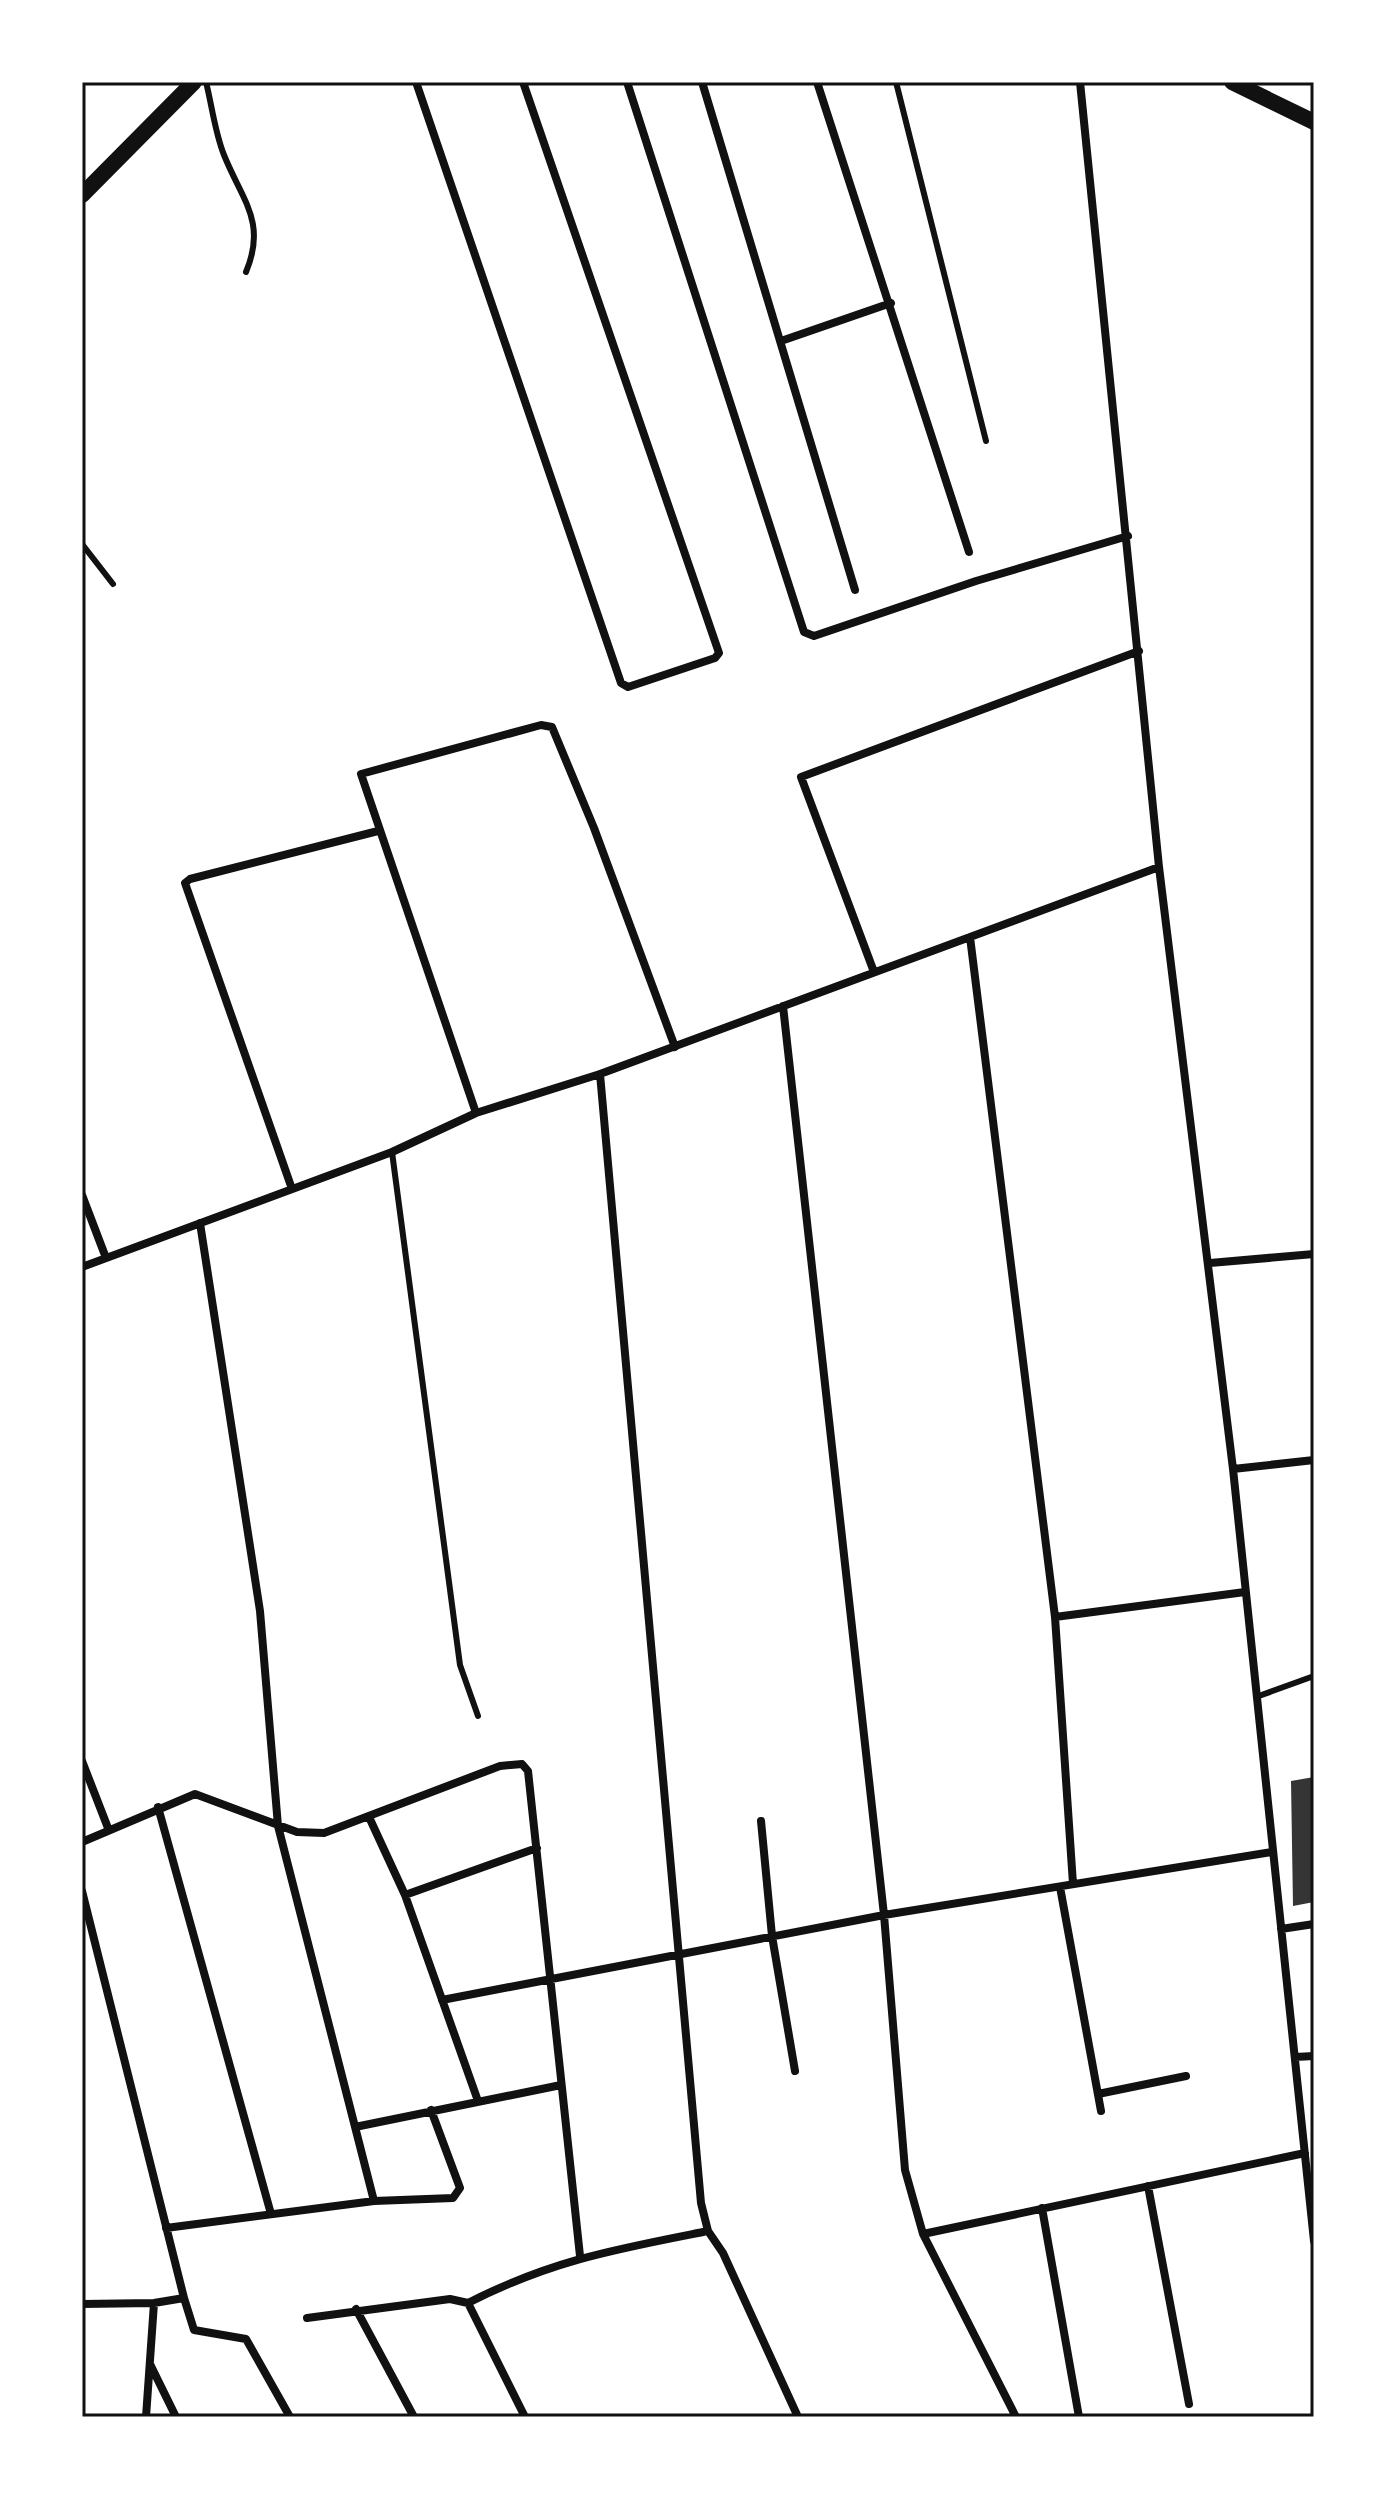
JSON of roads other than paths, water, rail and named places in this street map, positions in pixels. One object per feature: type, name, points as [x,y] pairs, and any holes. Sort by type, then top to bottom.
[{"type":"main road","points":[[82,195],[194,82]]},
{"type":"main road","points":[[1232,82],[1314,122]]},
{"type":"street","points":[[416,82],[621,683],[628,687],[715,658],[719,653],[523,82]]},
{"type":"street","points":[[627,82],[804,632],[814,636],[976,581],[1128,536]]},
{"type":"street","points":[[702,82],[855,590]]},
{"type":"street","points":[[817,82],[891,303],[969,552]]},
{"type":"street","points":[[1080,82],[1159,867],[1210,1263],[1314,2241]]},
{"type":"street","points":[[781,341],[891,303]]},
{"type":"street","points":[[874,972],[801,777],[1139,651]]},
{"type":"street","points":[[476,1113],[361,774],[541,725],[552,727],[594,828],[675,1047]]},
{"type":"street","points":[[292,1189],[185,883],[188,879],[378,831]]},
{"type":"street","points":[[82,1267],[392,1152],[476,1113],[675,1047],[1159,867]]},
{"type":"street","points":[[970,937],[1055,1617],[1073,1884]]},
{"type":"street","points":[[783,1006],[884,1915],[905,2170],[923,2234],[1016,2417]]},
{"type":"street","points":[[600,1074],[701,2203],[708,2231],[723,2253],[798,2417]]},
{"type":"street","points":[[82,1195],[106,1258]]},
{"type":"street","points":[[200,1223],[260,1611],[278,1826],[374,2201]]},
{"type":"street","points":[[1210,1263],[1314,1254]]},
{"type":"street","points":[[1233,1469],[1314,1460]]},
{"type":"street","points":[[1055,1617],[1245,1592]]},
{"type":"street","points":[[82,1761],[108,1828]]},
{"type":"street","points":[[82,1842],[108,1828],[195,1794],[297,1832],[324,1833],[500,1766],[518,1762],[528,1771],[580,2256]]},
{"type":"street","points":[[158,1807],[271,2214]]},
{"type":"street","points":[[369,1817],[405,1895],[478,2101]]},
{"type":"street","points":[[761,1821],[772,1936],[795,2071]]},
{"type":"street","points":[[405,1895],[537,1848]]},
{"type":"street","points":[[442,2000],[884,1915],[1272,1852]]},
{"type":"street","points":[[1060,1887],[1101,2111]]},
{"type":"street","points":[[82,1891],[194,2330],[246,2339],[290,2417]]},
{"type":"street","points":[[1281,1929],[1314,1924]]},
{"type":"street","points":[[1295,2057],[1314,2056]]},
{"type":"street","points":[[1098,2094],[1186,2076]]},
{"type":"street","points":[[355,2127],[561,2085]]},
{"type":"street","points":[[166,2228],[374,2201],[453,2198],[459,2194],[460,2188],[431,2110]]},
{"type":"street","points":[[1303,2127],[1314,2125]]},
{"type":"street","points":[[923,2234],[1305,2153]]},
{"type":"street","points":[[1148,2186],[1189,2404]]},
{"type":"street","points":[[1042,2208],[1079,2417]]},
{"type":"street","points":[[307,2318],[356,2309],[450,2299],[468,2303],[505,2284],[580,2256],[708,2231]]},
{"type":"street","points":[[82,2304],[154,2303],[184,2298]]},
{"type":"street","points":[[146,2417],[154,2303]]},
{"type":"street","points":[[468,2303],[525,2417]]},
{"type":"street","points":[[356,2309],[414,2417]]},
{"type":"street","points":[[149,2364],[176,2417]]},
{"type":"lane","points":[[206,82],[223,153],[254,224],[254,252],[246,272]]},
{"type":"lane","points":[[896,82],[986,441]]},
{"type":"lane","points":[[82,544],[113,584]]},
{"type":"lane","points":[[392,1152],[460,1665],[478,1716]]},
{"type":"lane","points":[[1256,1697],[1314,1676]]}]
